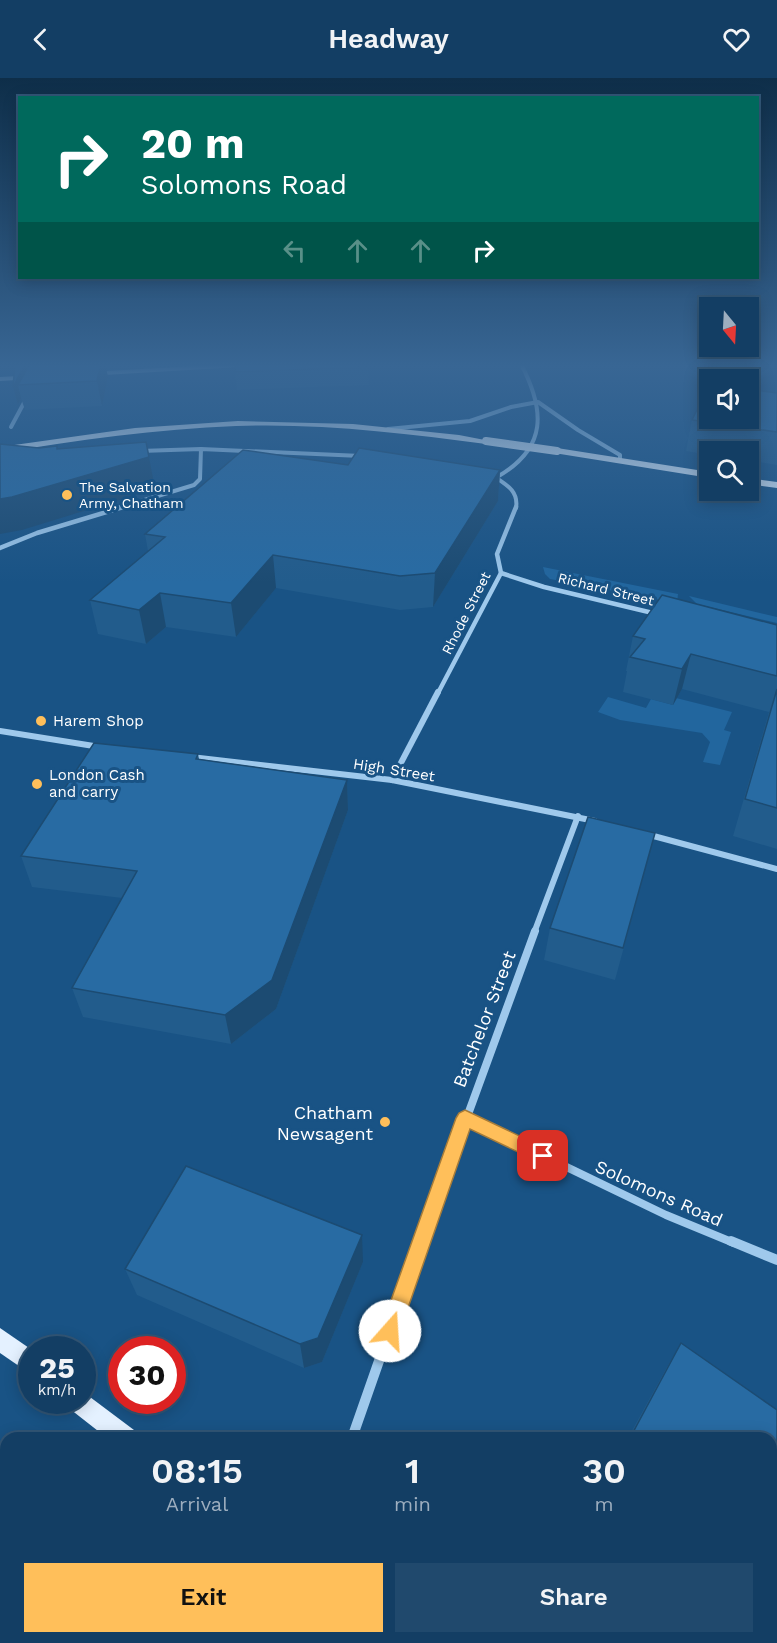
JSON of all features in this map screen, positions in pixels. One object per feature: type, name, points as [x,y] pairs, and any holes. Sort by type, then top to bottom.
[{"type":"main road","points":[[0,450],[87,437]]},
{"type":"main road","points":[[453,437],[699,473]]},
{"type":"main road","points":[[759,483],[777,485]]},
{"type":"main road","points":[[0,1339],[18,1353]]},
{"type":"main road","points":[[95,1414],[118,1432]]},
{"type":"street","points":[[482,472],[497,477],[515,466],[534,437]]},
{"type":"street","points":[[590,437],[620,455],[620,460]]},
{"type":"street","points":[[0,548],[37,533],[187,488],[200,479],[201,449]]},
{"type":"street","points":[[138,451],[201,449],[368,457]]},
{"type":"street","name":"Rhode Street","points":[[392,780],[501,573],[497,554],[514,516],[517,501],[515,490],[497,477]]},
{"type":"street","name":"Richard Street","points":[[501,573],[544,587],[665,616]]},
{"type":"street","points":[[0,731],[105,747]]},
{"type":"street","name":"High Street","points":[[185,756],[392,780],[600,822]]},
{"type":"street","name":"Batchelor Street","points":[[354,1432],[465,1118],[578,816]]},
{"type":"street","points":[[633,831],[777,868]]},
{"type":"street","name":"Solomons Road","points":[[465,1118],[666,1215],[777,1260]]},
{"type":"shaded area","points":[[543,567],[678,594],[677,603],[550,579]]},
{"type":"shaded area","points":[[689,596],[777,617],[777,623],[697,604]]},
{"type":"shaded area","points":[[608,697],[646,708],[651,699],[673,705],[676,698],[732,712],[724,730],[731,732],[720,765],[703,762],[710,742],[702,733],[620,720],[598,712]]},
{"type":"building","points":[[146,442],[149,457],[0,499],[0,444],[39,448],[57,446],[57,449]]},
{"type":"building","points":[[359,448],[500,470],[435,573],[400,576],[273,555],[231,603],[160,593],[139,610],[90,600],[165,537],[145,534],[243,450],[348,465]]},
{"type":"building","points":[[662,595],[777,625],[777,676],[691,654],[682,669],[630,657],[645,639],[633,636]]},
{"type":"building","points":[[777,689],[777,808],[745,799]]},
{"type":"building","points":[[94,743],[198,754],[196,759],[347,780],[272,980],[225,1015],[72,988],[137,871],[21,856]]},
{"type":"building","points":[[588,817],[655,833],[623,948],[550,928]]},
{"type":"building","points":[[186,1166],[362,1235],[318,1338],[300,1344],[125,1269]]},
{"type":"building","points":[[681,1343],[777,1410],[777,1432],[633,1432]]},
{"type":"place","name":"The Salvation Army, Chatham","points":[[67,495]]},
{"type":"place","name":"Harem Shop","points":[[41,721]]},
{"type":"place","name":"London Cash and carry","points":[[37,784]]},
{"type":"place","name":"Chatham Newsagent","points":[[385,1122]]},
{"type":"route","points":[[390,1331],[465,1118],[543,1156]]}]
